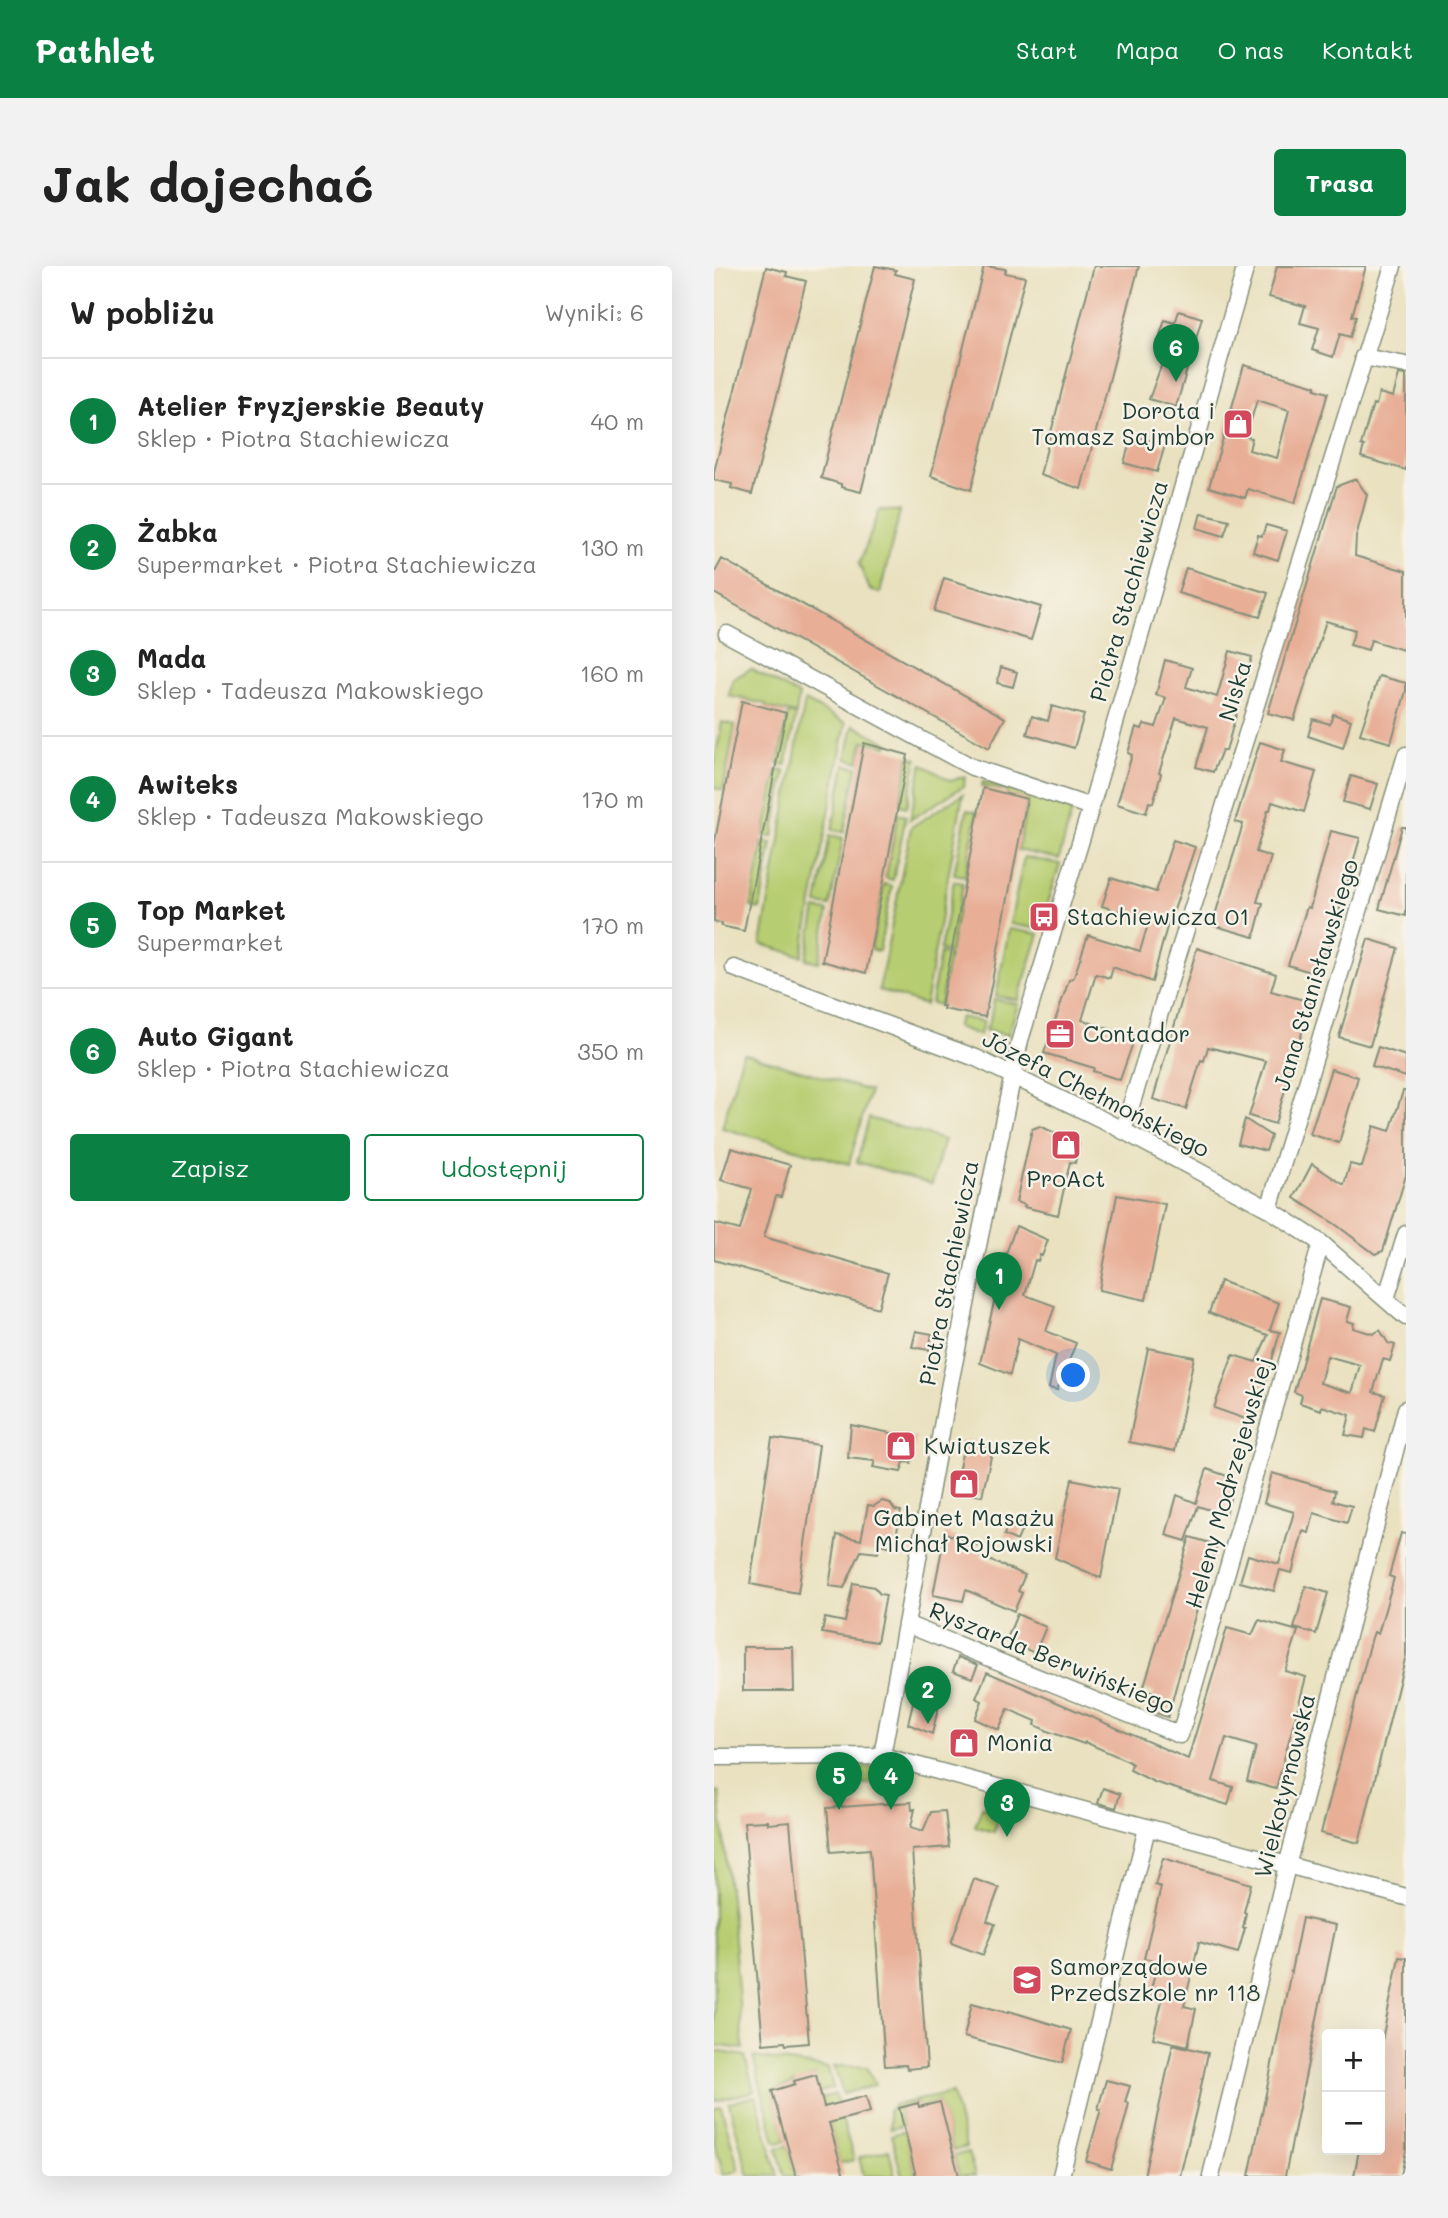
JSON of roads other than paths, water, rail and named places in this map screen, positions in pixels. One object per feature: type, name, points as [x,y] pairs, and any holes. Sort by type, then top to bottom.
[{"type":"street","name":"Piotra Stachiewicza","points":[[883,1756],[950,1383],[1013,1074],[1246,266]]},
{"type":"street","name":"Niska","points":[[1123,1131],[1393,266]]},
{"type":"street","points":[[1363,357],[1406,365]]},
{"type":"street","points":[[727,634],[972,767],[1091,807]]},
{"type":"street","name":"Jana Stanisławskiego","points":[[1269,1209],[1406,755]]},
{"type":"street","name":"Józefa Chełmońskiego","points":[[734,968],[976,1058],[1013,1074],[1123,1131],[1269,1209],[1321,1243],[1406,1317]]},
{"type":"street","points":[[1386,1299],[1406,1234]]},
{"type":"street","name":"Heleny Modrzejewskiej","points":[[1180,1735],[1321,1243]]},
{"type":"street","name":"Wielkotyrnowska","points":[[1212,2176],[1287,1866],[1406,1409]]},
{"type":"street","name":"Ryszarda Berwińskiego","points":[[906,1624],[1180,1735]]},
{"type":"street","points":[[714,1757],[883,1756],[1406,1897]]},
{"type":"street","points":[[1061,2176],[1147,1828]]},
{"type":"place","name":"Auto Gigant","points":[[1176,382]]},
{"type":"place","name":"Dorota i Tomasz Sajmbor","points":[[1238,424]]},
{"type":"place","name":"Stachiewicza 01","points":[[1044,917]]},
{"type":"place","name":"Contador","points":[[1060,1034]]},
{"type":"place","name":"ProAct","points":[[1066,1145]]},
{"type":"place","name":"Atelier Fryzjerskie Beauty","points":[[999,1310]]},
{"type":"place","name":"Kwiatuszek","points":[[901,1446]]},
{"type":"place","name":"Gabinet Masażu Michał Rojowski","points":[[964,1484]]},
{"type":"place","name":"Żabka","points":[[928,1724]]},
{"type":"place","name":"Monia","points":[[964,1743]]},
{"type":"place","name":"Top Market","points":[[839,1810]]},
{"type":"place","name":"Awiteks","points":[[891,1810]]},
{"type":"place","name":"Mada","points":[[1007,1837]]},
{"type":"place","name":"Samorządowe Przedszkole nr 118","points":[[1027,1980]]}]
